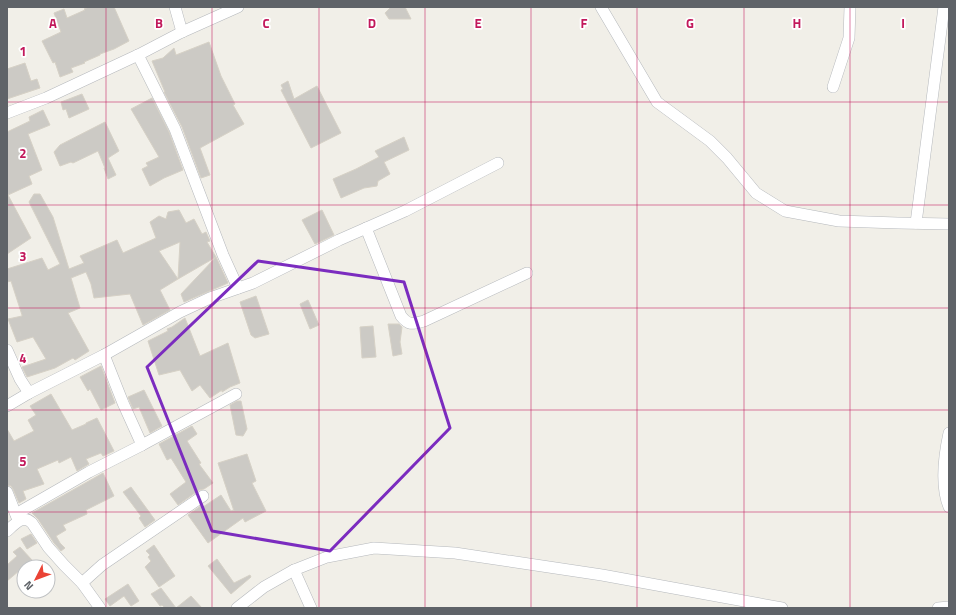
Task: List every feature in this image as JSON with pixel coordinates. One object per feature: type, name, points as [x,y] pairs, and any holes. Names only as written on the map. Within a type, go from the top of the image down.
[{"type":"street","points":[[175,7],[182,32]]},
{"type":"street","points":[[7,113],[46,98],[138,55],[182,32],[238,7]]},
{"type":"street","points":[[601,7],[657,102],[710,141],[727,158],[756,193],[785,211],[839,220],[949,224]]},
{"type":"street","points":[[833,87],[849,38],[850,7]]},
{"type":"street","points":[[916,223],[944,7]]},
{"type":"street","points":[[138,55],[175,129],[223,255],[238,288]]},
{"type":"street","points":[[7,406],[29,393],[104,355],[180,312],[210,298],[253,283],[339,240],[406,211],[498,163]]},
{"type":"street","points":[[366,228],[401,316],[405,321],[413,324],[424,321],[527,273]]},
{"type":"street","points":[[7,350],[20,379],[29,393]]},
{"type":"street","points":[[104,355],[142,445]]},
{"type":"street","points":[[7,530],[17,518],[89,472],[236,394]]},
{"type":"street","points":[[949,433],[943,471],[944,489],[949,507]]},
{"type":"street","points":[[7,492],[17,518]]},
{"type":"street","points":[[82,583],[102,565],[203,496]]},
{"type":"street","points":[[17,518],[32,522],[48,547],[82,583],[100,608]]},
{"type":"street","points":[[237,608],[264,586],[294,570],[327,557],[374,548],[455,553],[602,575],[782,608]]},
{"type":"street","points":[[294,570],[312,608]]},
{"type":"street","points":[[938,608],[949,607]]},
{"type":"highlighted area","points":[[258,261],[404,282],[450,428],[330,551],[212,531],[147,367]]},
{"type":"building","points":[[89,7],[114,7],[129,41],[84,62],[85,63],[71,68],[73,72],[60,77],[55,62],[53,63],[42,41],[61,32],[54,13],[64,9],[67,18]]},
{"type":"building","points":[[391,7],[405,7],[411,19],[389,19],[385,13]]},
{"type":"building","points":[[209,42],[221,76],[235,104],[233,105],[244,124],[200,148],[210,175],[201,178],[182,127],[164,92],[152,61],[163,58],[174,48],[176,55]]},
{"type":"building","points":[[25,63],[31,81],[37,79],[40,88],[7,99],[7,69]]},
{"type":"building","points":[[288,81],[294,99],[317,86],[341,133],[311,148],[281,90],[283,89],[281,85]]},
{"type":"building","points":[[82,94],[89,109],[69,118],[66,109],[63,110],[61,102]]},
{"type":"building","points":[[152,98],[169,132],[183,170],[150,186],[142,169],[148,166],[146,163],[159,157],[131,109]]},
{"type":"building","points":[[43,110],[50,125],[28,134],[42,170],[29,176],[32,184],[8,195],[31,238],[7,254],[7,132],[30,121],[29,117]]},
{"type":"building","points":[[105,122],[119,151],[108,158],[116,175],[108,179],[98,151],[73,163],[71,162],[60,166],[54,152],[60,145]]},
{"type":"building","points":[[404,137],[409,150],[384,162],[390,174],[378,181],[377,186],[364,188],[341,198],[333,179],[379,157],[375,151]]},
{"type":"building","points":[[34,194],[40,194],[53,217],[69,269],[84,263],[80,256],[117,240],[123,253],[156,238],[150,222],[159,216],[166,219],[168,212],[179,210],[186,223],[194,219],[202,234],[206,232],[210,241],[207,242],[216,257],[160,290],[170,310],[143,325],[130,294],[94,298],[91,284],[86,272],[71,278],[80,308],[68,313],[89,351],[75,360],[73,358],[55,368],[27,377],[22,367],[46,359],[33,337],[17,342],[8,319],[22,315],[11,281],[7,282],[7,269],[42,258],[48,270],[60,264],[29,202]],"holes":[[[180,242],[178,279],[159,251]]]},
{"type":"building","points":[[322,210],[334,235],[315,244],[302,220]]},
{"type":"building","points":[[216,257],[228,283],[184,302],[181,294]]},
{"type":"building","points":[[256,296],[269,334],[255,338],[251,335],[240,302]]},
{"type":"building","points":[[308,300],[319,325],[310,329],[300,304]]},
{"type":"building","points":[[185,318],[200,356],[228,343],[240,383],[222,392],[222,390],[210,398],[200,385],[192,391],[180,370],[159,375],[148,341],[168,331],[167,329]]},
{"type":"building","points":[[388,324],[399,324],[402,327],[400,342],[402,354],[393,356]]},
{"type":"building","points":[[373,326],[376,357],[362,358],[360,327]]},
{"type":"building","points":[[101,366],[115,403],[101,410],[90,389],[88,391],[80,377]]},
{"type":"building","points":[[144,390],[162,426],[150,433],[139,407],[133,409],[128,397]]},
{"type":"building","points":[[51,394],[72,430],[97,418],[114,451],[103,456],[101,453],[86,459],[89,464],[77,471],[71,457],[59,463],[58,460],[37,469],[44,484],[23,491],[26,499],[19,503],[11,486],[7,485],[7,429],[14,441],[34,431],[28,420],[36,415],[30,406]]},
{"type":"building","points":[[237,401],[241,401],[247,429],[243,436],[236,435],[230,405]]},
{"type":"building","points":[[192,426],[197,434],[187,441],[201,463],[199,464],[213,483],[204,489],[199,490],[178,505],[170,494],[186,482],[171,458],[167,460],[159,444]]},
{"type":"building","points":[[247,454],[256,481],[252,483],[266,511],[245,522],[243,518],[208,543],[188,515],[202,505],[203,507],[221,495],[231,511],[234,511],[218,463]]},
{"type":"building","points":[[103,473],[114,496],[86,510],[87,514],[63,525],[66,530],[56,536],[65,548],[61,551],[32,513]]},
{"type":"building","points":[[131,487],[155,520],[145,527],[139,518],[141,516],[123,492]]},
{"type":"building","points":[[31,534],[37,543],[27,549],[21,539]]},
{"type":"building","points":[[154,545],[175,576],[159,587],[145,567],[151,561],[148,557],[150,555],[146,551]]},
{"type":"building","points":[[20,547],[31,559],[16,559],[16,573],[7,581],[7,565],[17,556],[13,552]]},
{"type":"building","points":[[217,559],[234,583],[250,575],[251,577],[231,594],[208,566]]},
{"type":"building","points":[[128,584],[139,601],[131,606],[124,596],[110,606],[105,599]]},
{"type":"building","points":[[161,588],[176,608],[165,608],[162,605],[160,606],[151,594]]},
{"type":"building","points":[[191,596],[202,608],[176,608]]}]
